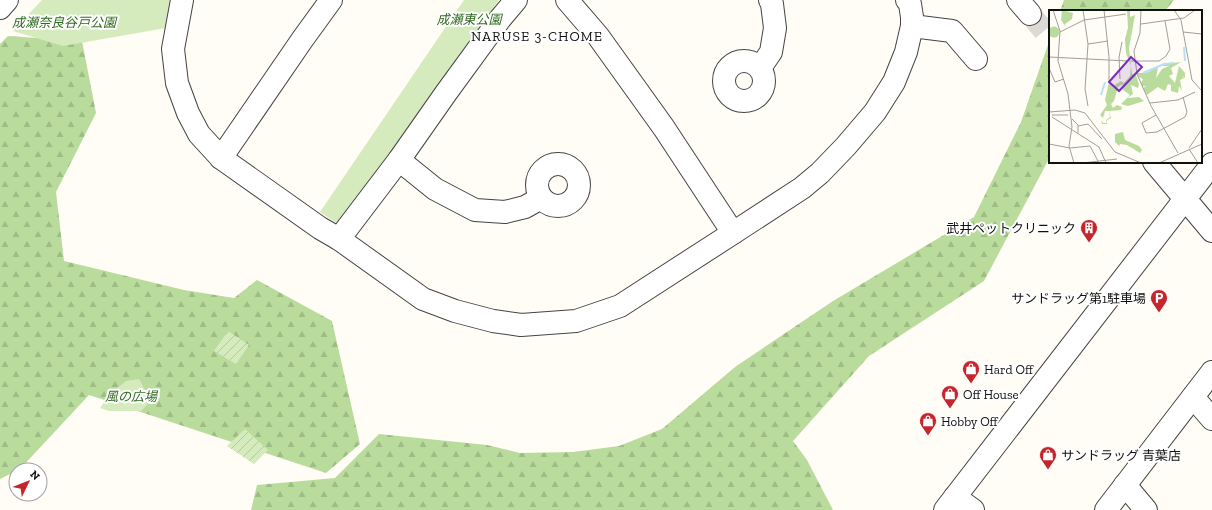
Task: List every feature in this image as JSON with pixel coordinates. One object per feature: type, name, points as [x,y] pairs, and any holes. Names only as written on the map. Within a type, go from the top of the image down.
[{"type":"street","points":[[0,8],[7,0]]},
{"type":"street","points":[[182,0],[173,49],[177,83],[188,113],[199,134],[221,158],[423,299],[455,311],[492,321],[521,325],[576,321],[620,306],[802,188],[820,173],[876,112],[894,82],[906,52],[912,26],[910,4],[907,0]]},
{"type":"street","points":[[221,158],[302,40],[332,0]]},
{"type":"street","points":[[339,239],[399,160],[472,56],[516,0]]},
{"type":"street","points":[[566,0],[598,36],[664,128],[733,233]]},
{"type":"street","points":[[760,68],[771,52],[775,28],[772,4],[770,0]]},
{"type":"street","points":[[912,26],[952,31],[976,58]]},
{"type":"street","points":[[399,160],[435,188],[475,210],[505,212],[525,207],[541,198]]},
{"type":"street","points":[[1155,163],[1212,231]]},
{"type":"street","points":[[973,510],[950,503],[1212,164]]},
{"type":"street","points":[[1106,510],[1212,372]]},
{"type":"street","points":[[1193,397],[1212,419]]},
{"type":"street","points":[[1125,485],[1146,510]]},
{"type":"green space","name":"成瀬奈良谷戸公園","points":[[42,0],[170,0],[166,28],[63,46],[13,31]]},
{"type":"green space","name":"成瀬東公園","points":[[464,0],[499,0],[341,226],[320,212]]},
{"type":"green space","points":[[1064,0],[1174,0],[1166,10],[1060,10]]},
{"type":"green space","points":[[8,36],[82,41],[96,113],[56,192],[64,261],[184,290],[234,298],[257,280],[332,321],[360,444],[326,473],[89,395],[27,462],[8,462],[8,475],[0,479],[0,44]]},
{"type":"green space","points":[[1049,42],[1049,159],[984,281],[869,356],[793,441],[807,460],[833,510],[251,510],[257,485],[335,478],[379,434],[487,445],[520,453],[573,452],[619,446],[662,429],[735,367],[833,301],[974,217],[1021,122]]},
{"type":"green space","points":[[228,331],[249,345],[236,364],[214,351]]},
{"type":"green space","name":"風の広場","points":[[139,379],[146,392],[147,405],[141,411],[109,411],[100,408],[111,393],[126,381]]},
{"type":"green space","points":[[245,429],[268,450],[254,464],[227,446]]},
{"type":"tunnel","points":[[1030,14],[1049,37]]},
{"type":"place","name":"武井ペットクリニック","points":[[1089,243]]},
{"type":"place","name":"サンドラッグ第1駐車場","points":[[1159,313]]},
{"type":"place","name":"Hard Off","points":[[971,384]]},
{"type":"place","name":"Off House","points":[[950,409]]},
{"type":"place","name":"Hobby Off","points":[[928,436]]},
{"type":"place","name":"サンドラッグ 青葉店","points":[[1048,470]]},
{"type":"district","name":"NARUSE 3-CHOME","points":[[537,36]]}]
